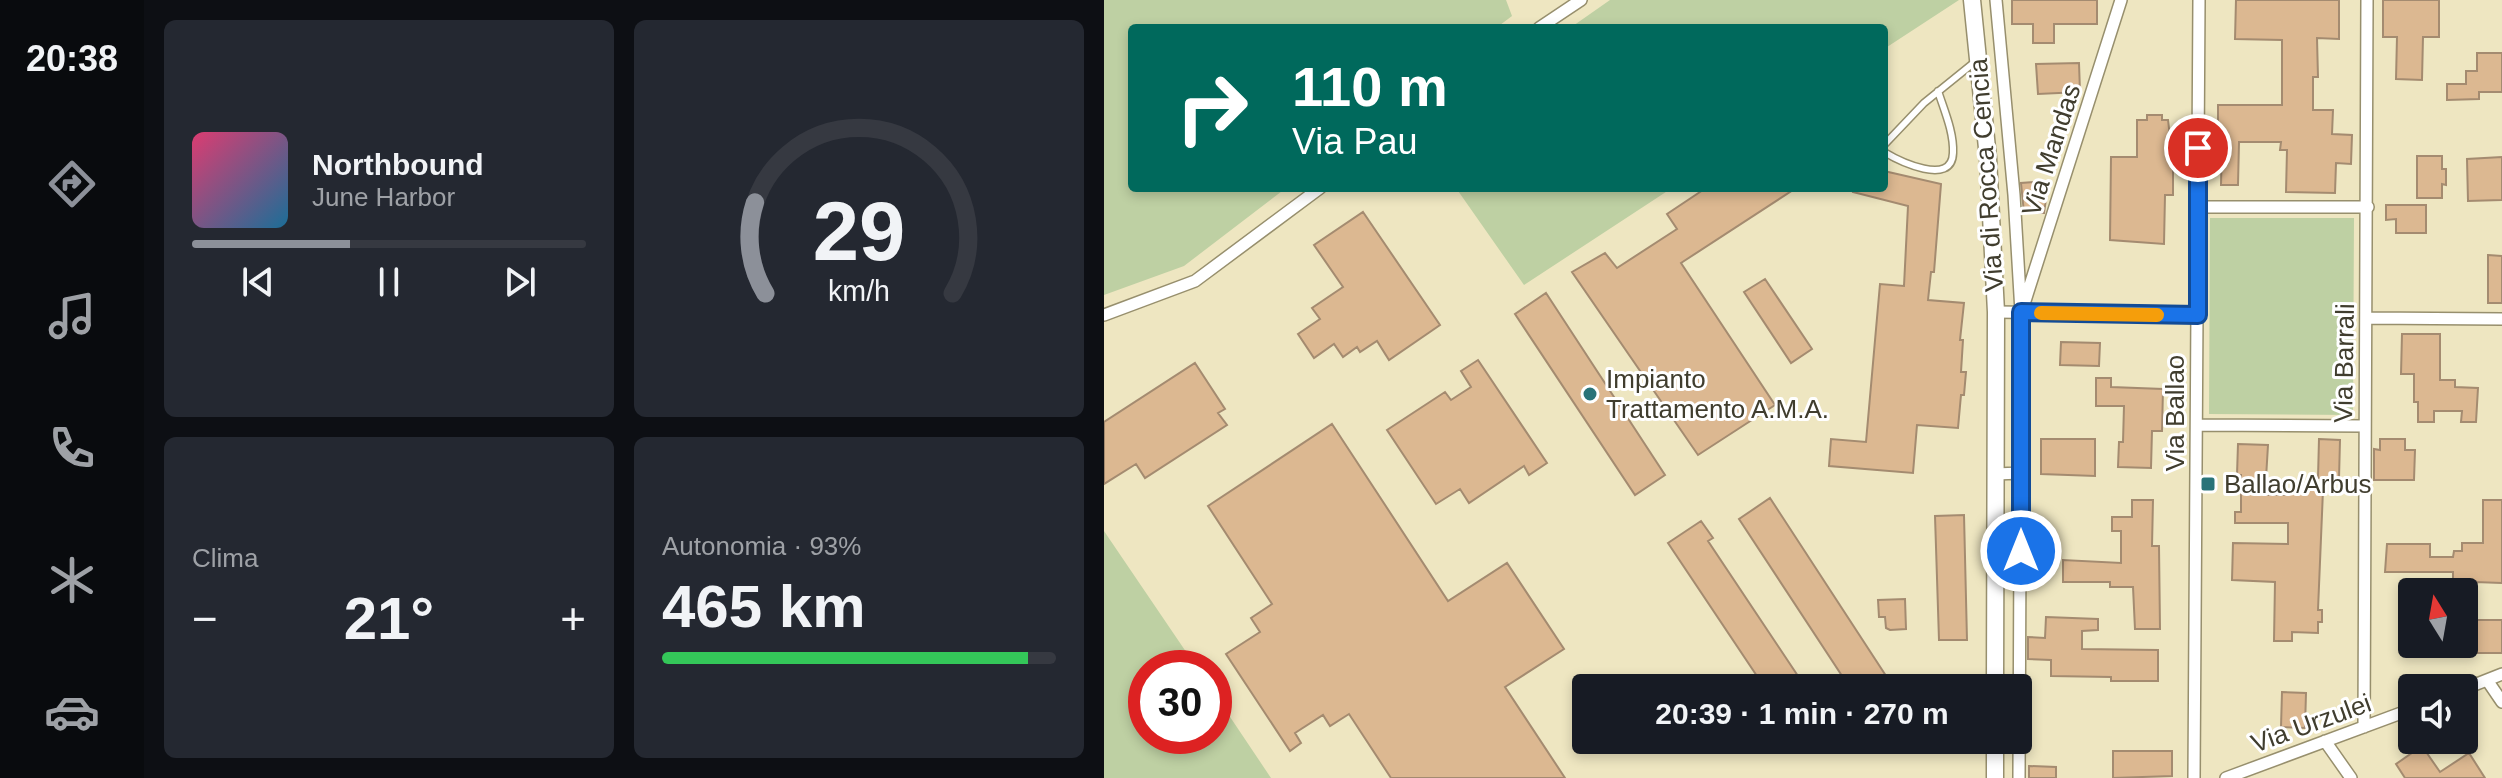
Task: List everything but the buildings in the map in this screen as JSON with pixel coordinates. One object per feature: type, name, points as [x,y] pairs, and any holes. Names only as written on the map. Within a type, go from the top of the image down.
[{"type":"main road","name":"Via di Rocca Cencia","points":[[1972,0],[1988,158],[1996,312],[1995,674]]},
{"type":"main road","points":[[1995,754],[1995,778]]},
{"type":"street","points":[[1545,24],[1581,0]]},
{"type":"street","name":"Via di Rocca Cencia","points":[[1996,0],[2013,180],[2021,312],[2019,778]]},
{"type":"street","name":"Via Mandas","points":[[2021,312],[2121,0]]},
{"type":"street","name":"Via Ballao","points":[[2194,778],[2199,0]]},
{"type":"street","name":"Via Barrali","points":[[2364,727],[2367,0]]},
{"type":"street","points":[[1104,315],[1195,281],[1315,192]]},
{"type":"street","points":[[2197,207],[2368,207]]},
{"type":"street","points":[[1996,312],[2198,315]]},
{"type":"street","points":[[2366,318],[2502,319]]},
{"type":"street","points":[[2197,425],[2365,426]]},
{"type":"street","points":[[1996,474],[2020,473]]},
{"type":"street","points":[[2478,684],[2502,674]]},
{"type":"street","points":[[2487,680],[2502,702]]},
{"type":"street","name":"Via Urzulei","points":[[2226,778],[2398,714]]},
{"type":"street","points":[[2325,741],[2351,778]]},
{"type":"lane","points":[[1888,141],[1938,91],[1979,59]]},
{"type":"lane","points":[[1888,154],[1907,164],[1930,169],[1949,165],[1952,143],[1938,91]]},
{"type":"green space","points":[[1104,0],[1506,0],[1512,16],[1501,24],[1128,24],[1128,192],[1281,192],[1184,266],[1104,295]]},
{"type":"green space","points":[[1610,0],[1959,0],[1888,46],[1888,24],[1576,24]]},
{"type":"green space","points":[[1459,192],[1666,192],[1524,285]]},
{"type":"green space","points":[[2210,218],[2354,218],[2353,415],[2209,414]]},
{"type":"green space","points":[[1104,531],[1185,650],[1128,650],[1128,754],[1232,754],[1232,720],[1271,778],[1104,778]]},
{"type":"slow traffic","points":[[2041,313],[2157,315]]},
{"type":"place","name":"Impianto Trattamento A.M.A.","points":[[1590,394]]},
{"type":"place","name":"Ballao/Arbus","points":[[2208,484]]},
{"type":"route","points":[[2021,551],[2021,312],[2198,315],[2198,148]]}]
